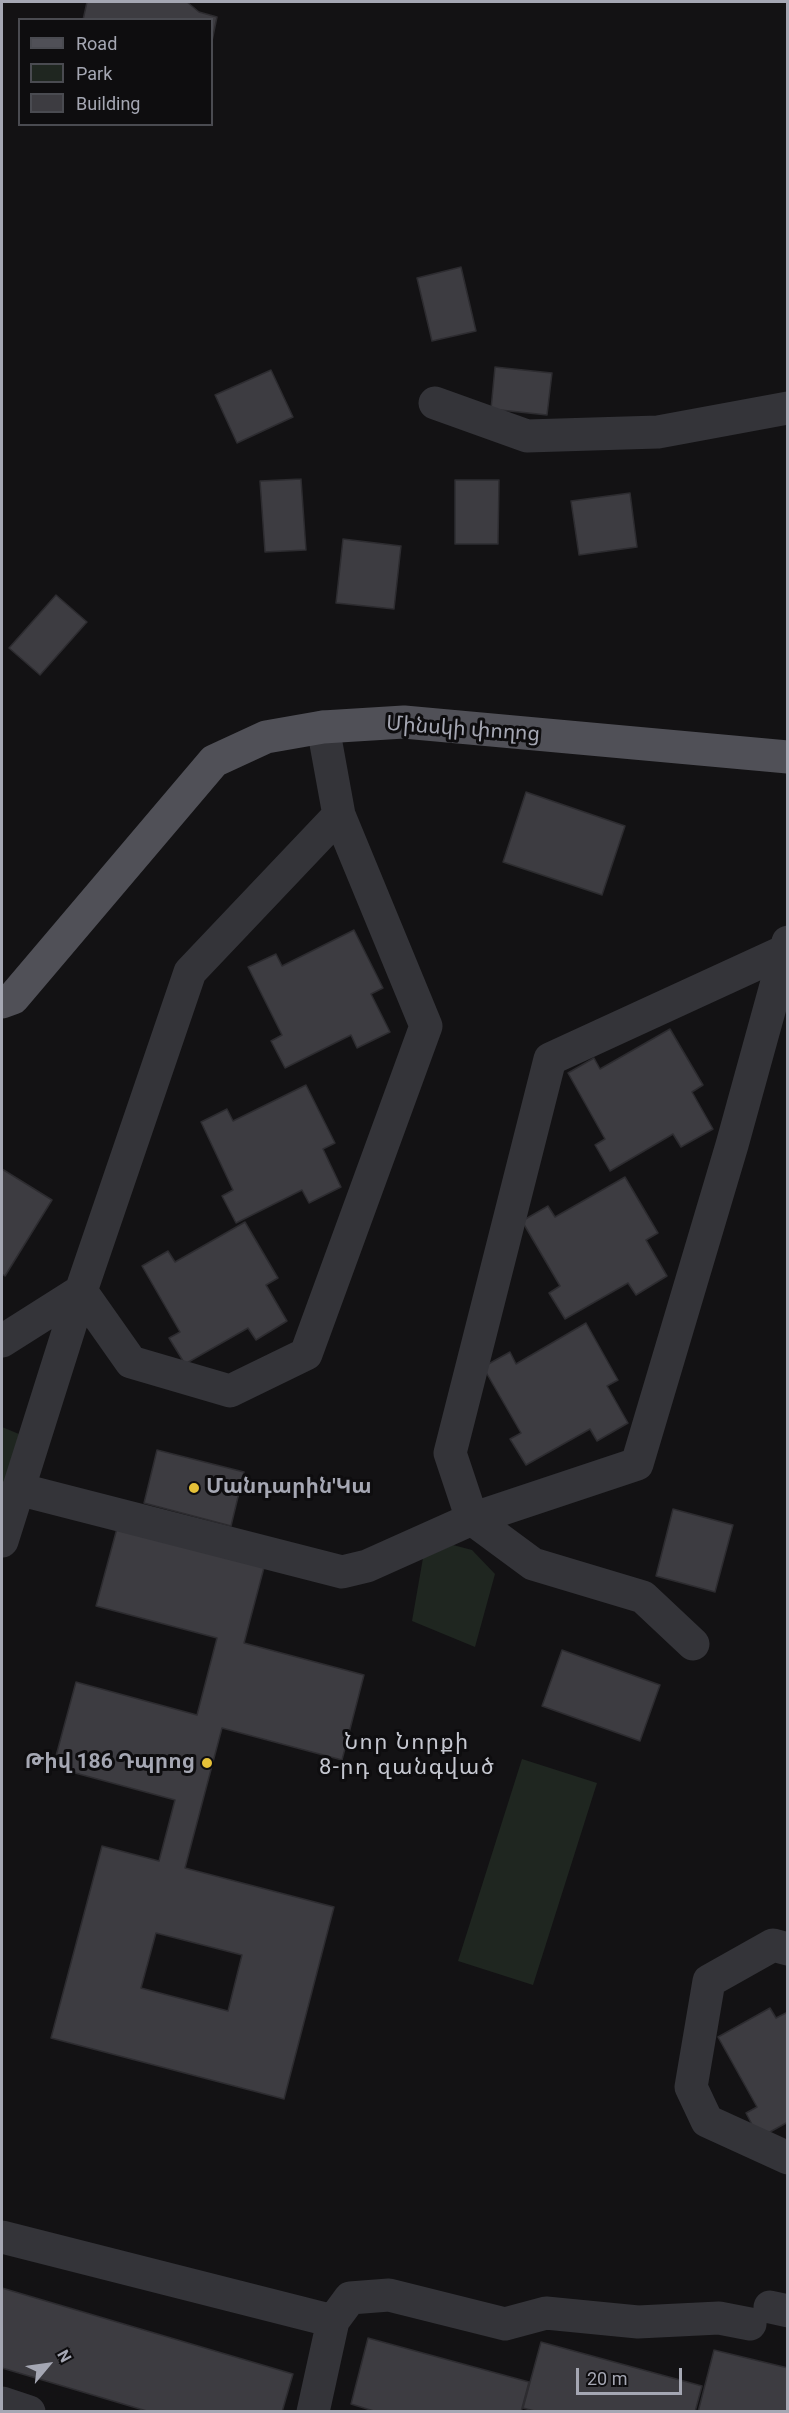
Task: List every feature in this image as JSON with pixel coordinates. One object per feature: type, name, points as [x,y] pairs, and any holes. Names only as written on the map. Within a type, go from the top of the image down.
[{"type":"main road","name":"Մինսկի փողոց","points":[[2,1002],[13,998],[214,762],[266,737],[323,727],[404,722],[788,757]]},
{"type":"lane","points":[[435,403],[527,436],[658,432],[788,408]]},
{"type":"lane","points":[[81,1291],[131,1362],[230,1391],[306,1354],[426,1026],[339,814],[323,727]]},
{"type":"lane","points":[[2,1541],[81,1291],[190,972],[339,814]]},
{"type":"lane","points":[[18,1489],[342,1572],[368,1566],[472,1519],[637,1464],[732,1144],[786,946]]},
{"type":"lane","points":[[693,1644],[644,1597],[533,1564],[472,1519],[450,1453],[550,1059],[786,946]]},
{"type":"lane","points":[[2,1341],[81,1291]]},
{"type":"lane","points":[[788,1949],[773,1945],[709,1981],[692,2087],[706,2121],[788,2158]]},
{"type":"lane","points":[[2,2237],[333,2321]]},
{"type":"lane","points":[[313,2412],[333,2321],[350,2298],[389,2295],[505,2324],[546,2313],[638,2322],[769,2314]]},
{"type":"lane","points":[[2,2403],[29,2412]]},
{"type":"green space","points":[[2,1427],[19,1434],[2,1492]]},
{"type":"green space","points":[[453,1545],[472,1550],[495,1574],[475,1647],[412,1621],[423,1558]]},
{"type":"green space","points":[[522,1759],[597,1783],[533,1985],[458,1961]]},
{"type":"building","points":[[87,2],[187,2],[199,12],[217,17],[213,36],[213,18],[83,18]]},
{"type":"building","points":[[461,267],[476,331],[432,341],[417,278]]},
{"type":"building","points":[[495,367],[552,373],[547,415],[491,409]]},
{"type":"building","points":[[271,370],[293,417],[237,443],[215,395]]},
{"type":"building","points":[[301,479],[306,550],[265,552],[260,481]]},
{"type":"building","points":[[455,480],[499,480],[498,544],[455,544]]},
{"type":"building","points":[[630,493],[637,547],[579,555],[571,501]]},
{"type":"building","points":[[343,539],[401,546],[394,609],[336,603]]},
{"type":"building","points":[[56,595],[87,622],[40,675],[9,648]]},
{"type":"building","points":[[526,792],[625,826],[602,895],[503,862]]},
{"type":"building","points":[[354,930],[383,988],[371,994],[390,1032],[357,1048],[351,1035],[285,1068],[271,1041],[282,1035],[248,967],[276,954],[282,966]]},
{"type":"building","points":[[670,1029],[703,1085],[692,1092],[713,1129],[681,1147],[673,1134],[610,1171],[595,1145],[605,1139],[568,1073],[594,1058],[600,1069]]},
{"type":"building","points":[[306,1085],[335,1143],[323,1149],[341,1187],[309,1203],[302,1190],[236,1223],[222,1196],[233,1190],[201,1122],[227,1109],[233,1121]]},
{"type":"building","points":[[2,1169],[52,1200],[5,1276],[2,1274]]},
{"type":"building","points":[[625,1177],[658,1233],[646,1240],[667,1276],[636,1295],[628,1283],[565,1319],[549,1293],[560,1286],[522,1221],[548,1206],[555,1217]]},
{"type":"building","points":[[245,1222],[278,1278],[266,1285],[287,1321],[256,1340],[248,1328],[185,1364],[169,1338],[180,1332],[142,1266],[168,1251],[175,1262]]},
{"type":"building","points":[[586,1323],[618,1380],[607,1386],[628,1423],[597,1441],[590,1429],[526,1465],[510,1439],[521,1433],[483,1367],[510,1352],[516,1364]]},
{"type":"building","name":"Մանդարին'Կա","points":[[157,1450],[244,1472],[231,1526],[144,1503]]},
{"type":"building","points":[[673,1509],[733,1525],[715,1592],[656,1576]]},
{"type":"building","points":[[119,1521],[266,1560],[244,1643],[364,1675],[342,1760],[222,1728],[185,1868],[334,1907],[284,2099],[51,2038],[102,1846],[159,1861],[175,1800],[53,1767],[76,1682],[197,1715],[217,1638],[96,1606]],"holes":[[[156,1933],[242,1955],[228,2011],[141,1988]]]},
{"type":"building","points":[[562,1650],[660,1685],[640,1741],[542,1706]]},
{"type":"building","points":[[770,2008],[776,2018],[788,2012],[788,2122],[759,2138],[746,2113],[757,2107],[718,2037]]},
{"type":"building","points":[[2,2288],[293,2374],[282,2412],[150,2412],[2,2368]]},
{"type":"building","points":[[368,2338],[529,2382],[521,2412],[377,2412],[351,2404]]},
{"type":"building","points":[[541,2342],[702,2386],[695,2412],[538,2412],[523,2408]]},
{"type":"building","points":[[714,2350],[788,2368],[788,2412],[698,2412]]},
{"type":"place","name":"Մանդարին'Կա","points":[[194,1488]]},
{"type":"place","name":"Թիվ 186 Դպրոց","points":[[207,1763]]},
{"type":"district","name":"Նոր Նորքի 8-րդ զանգված","points":[[407,1756]]}]
